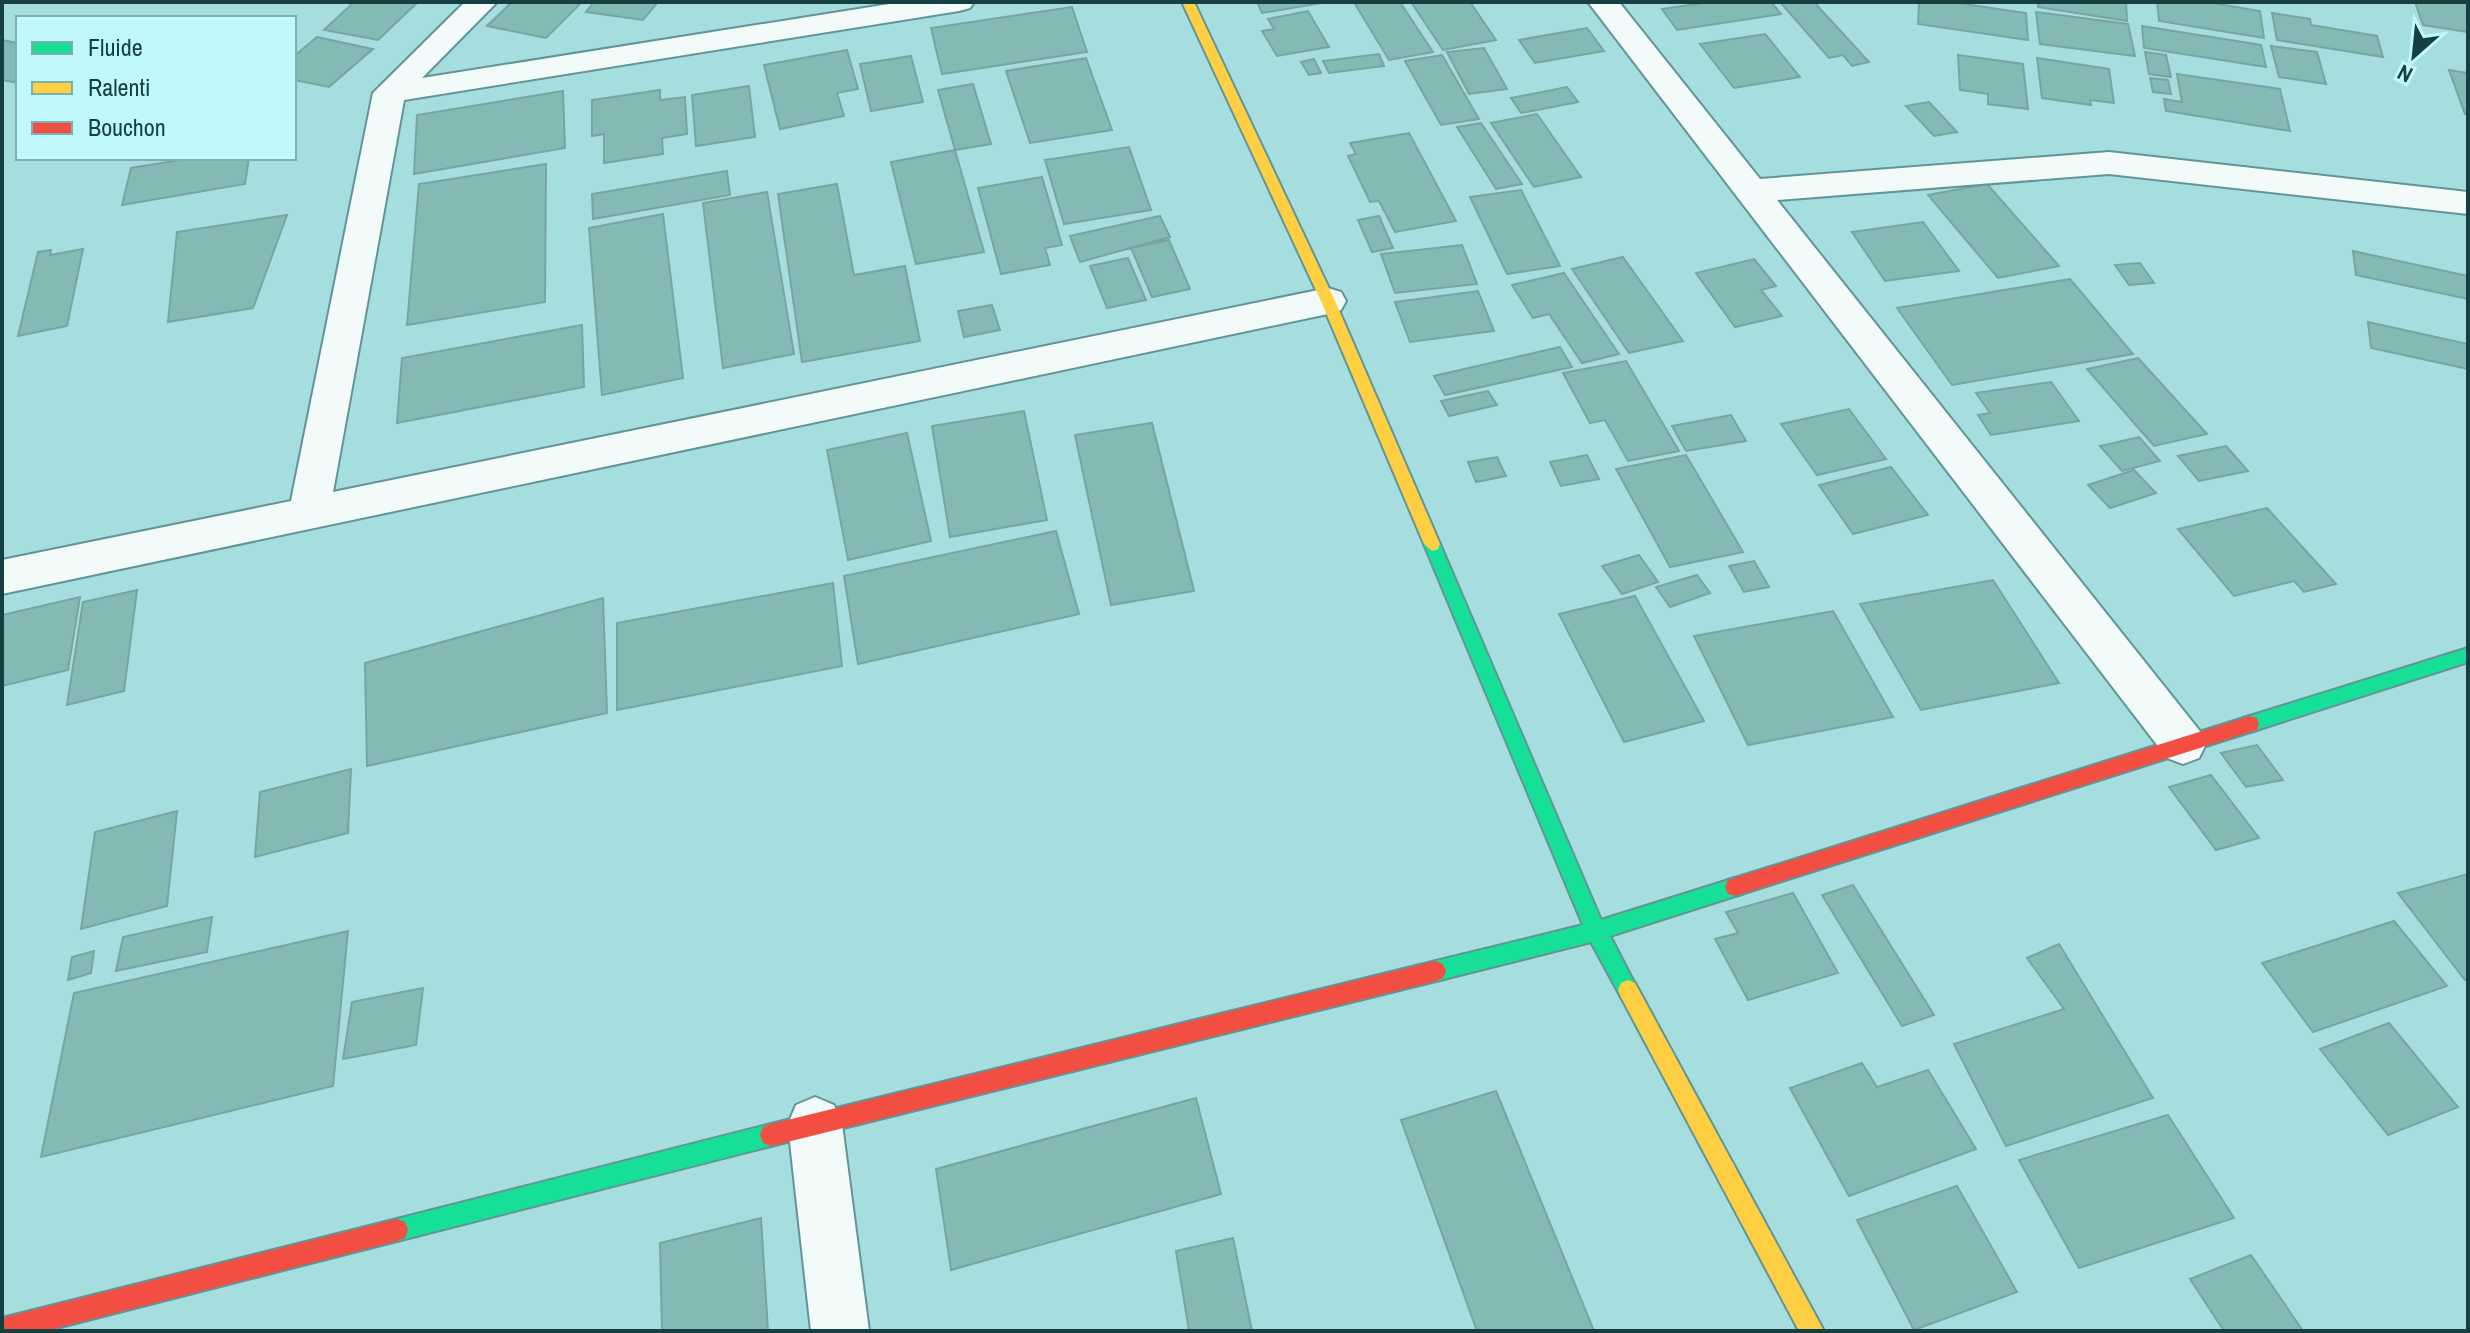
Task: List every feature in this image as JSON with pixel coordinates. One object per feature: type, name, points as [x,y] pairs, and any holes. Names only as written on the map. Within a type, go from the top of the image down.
[{"type":"street","points":[[309,515],[389,93],[482,2]]},
{"type":"street","points":[[389,93],[959,2]]},
{"type":"street","points":[[1188,2],[1328,301],[1596,931],[1812,1331]]},
{"type":"street","points":[[1603,2],[2183,744]]},
{"type":"street","points":[[1751,191],[2109,163],[2468,203]]},
{"type":"street","points":[[2,577],[1328,301]]},
{"type":"street","points":[[14,1329],[815,1124],[1596,931],[2468,655]]},
{"type":"street","points":[[815,1124],[840,1331]]},
{"type":"building","points":[[354,2],[418,2],[378,40],[324,30]]},
{"type":"building","points":[[512,2],[582,2],[546,38],[487,26]]},
{"type":"building","points":[[594,2],[658,2],[643,20],[586,12]]},
{"type":"building","points":[[1257,2],[1322,2],[1322,3],[1262,13]]},
{"type":"building","points":[[1400,2],[1433,52],[1389,60],[1355,4]]},
{"type":"building","points":[[1411,2],[1470,2],[1496,40],[1443,50]]},
{"type":"building","points":[[1710,2],[1771,2],[1781,14],[1677,30],[1662,9]]},
{"type":"building","points":[[1780,2],[1814,2],[1869,62],[1852,66],[1843,55],[1829,58]]},
{"type":"building","points":[[1919,2],[1951,2],[2026,13],[2028,40],[1918,24]]},
{"type":"building","points":[[2038,2],[2126,2],[2127,21],[2038,7]]},
{"type":"building","points":[[2157,2],[2207,2],[2260,11],[2264,38],[2159,21]]},
{"type":"building","points":[[2415,2],[2468,2],[2468,32],[2423,25]]},
{"type":"building","points":[[1072,7],[1087,52],[942,74],[931,28]]},
{"type":"building","points":[[1308,11],[1329,47],[1277,56],[1262,31],[1274,29],[1268,19]]},
{"type":"building","points":[[2036,12],[2128,24],[2135,56],[2040,44]]},
{"type":"building","points":[[2272,13],[2310,19],[2311,25],[2377,36],[2383,57],[2277,40]]},
{"type":"building","points":[[2142,26],[2261,45],[2266,67],[2144,48]]},
{"type":"building","points":[[1587,28],[1604,51],[1535,63],[1519,40]]},
{"type":"building","points":[[1765,34],[1800,77],[1734,88],[1700,44]]},
{"type":"building","points":[[317,37],[373,49],[329,87],[296,80],[296,54]]},
{"type":"building","points":[[2,40],[16,43],[16,83],[2,80]]},
{"type":"building","points":[[2271,46],[2317,52],[2326,84],[2279,77]]},
{"type":"building","points":[[1484,48],[1507,89],[1469,94],[1447,52]]},
{"type":"building","points":[[847,50],[858,89],[837,93],[844,116],[780,129],[764,65]]},
{"type":"building","points":[[2145,52],[2166,55],[2171,77],[2149,74]]},
{"type":"building","points":[[1379,54],[1384,66],[1329,73],[1323,61]]},
{"type":"building","points":[[1442,55],[1479,119],[1441,125],[1405,61]]},
{"type":"building","points":[[1958,55],[2023,64],[2028,109],[1988,104],[1988,94],[1960,90]]},
{"type":"building","points":[[911,56],[923,102],[871,111],[860,64]]},
{"type":"building","points":[[1086,58],[1112,130],[1030,143],[1006,71]]},
{"type":"building","points":[[2037,58],[2109,69],[2114,103],[2090,100],[2091,105],[2042,98]]},
{"type":"building","points":[[1314,59],[1321,73],[1309,75],[1301,62]]},
{"type":"building","points":[[2449,70],[2468,73],[2468,114],[2465,114]]},
{"type":"building","points":[[2177,74],[2280,89],[2290,131],[2166,111],[2164,99],[2182,102]]},
{"type":"building","points":[[2150,78],[2168,80],[2171,94],[2153,92]]},
{"type":"building","points":[[973,84],[991,144],[955,150],[938,90]]},
{"type":"building","points":[[749,86],[755,137],[696,146],[692,95]]},
{"type":"building","points":[[1567,87],[1578,102],[1521,113],[1511,98]]},
{"type":"building","points":[[660,90],[660,100],[685,97],[687,134],[662,138],[663,154],[604,163],[604,134],[592,136],[592,100]]},
{"type":"building","points":[[563,91],[565,148],[414,174],[417,115]]},
{"type":"building","points":[[1929,102],[1957,132],[1934,136],[1906,106]]},
{"type":"building","points":[[1537,114],[1581,177],[1534,187],[1491,123]]},
{"type":"building","points":[[1481,123],[1522,184],[1496,189],[1457,127]]},
{"type":"building","points":[[1409,133],[1456,221],[1395,232],[1379,201],[1370,202],[1348,156],[1356,154],[1350,143]]},
{"type":"building","points":[[1129,147],[1151,210],[1064,224],[1045,160]]},
{"type":"building","points":[[955,150],[984,252],[916,264],[891,162]]},
{"type":"building","points":[[180,160],[249,160],[245,184],[122,205],[131,168]]},
{"type":"building","points":[[546,164],[545,302],[407,325],[419,184]]},
{"type":"building","points":[[727,171],[730,195],[593,219],[592,194]]},
{"type":"building","points":[[1042,177],[1062,245],[1045,248],[1050,265],[1001,274],[978,188]]},
{"type":"building","points":[[837,184],[854,275],[905,266],[920,341],[802,362],[778,194]]},
{"type":"building","points":[[1987,184],[2059,266],[1998,278],[1928,195]]},
{"type":"building","points":[[1521,190],[1560,266],[1507,274],[1470,197]]},
{"type":"building","points":[[767,192],[794,354],[723,368],[703,203]]},
{"type":"building","points":[[663,214],[683,378],[602,395],[589,228]]},
{"type":"building","points":[[287,215],[253,308],[168,322],[177,232]]},
{"type":"building","points":[[1160,216],[1170,237],[1080,262],[1070,236]]},
{"type":"building","points":[[1379,216],[1393,248],[1372,252],[1358,220]]},
{"type":"building","points":[[1923,222],[1959,271],[1885,281],[1852,232]]},
{"type":"building","points":[[1169,240],[1190,289],[1152,297],[1131,248]]},
{"type":"building","points":[[1462,245],[1477,284],[1395,293],[1381,254]]},
{"type":"building","points":[[83,249],[67,326],[18,336],[38,252],[51,250],[50,255]]},
{"type":"building","points":[[2353,251],[2468,276],[2468,299],[2356,275]]},
{"type":"building","points":[[1623,257],[1683,341],[1629,353],[1572,269]]},
{"type":"building","points":[[1128,258],[1146,300],[1107,308],[1090,266]]},
{"type":"building","points":[[1754,259],[1776,286],[1761,290],[1782,316],[1735,327],[1696,273]]},
{"type":"building","points":[[2140,263],[2154,283],[2129,285],[2115,265]]},
{"type":"building","points":[[1564,273],[1619,354],[1582,363],[1549,314],[1533,318],[1512,285]]},
{"type":"building","points":[[2070,279],[2133,354],[1952,385],[1897,308]]},
{"type":"building","points":[[1478,291],[1494,331],[1410,342],[1395,302]]},
{"type":"building","points":[[992,305],[1000,330],[964,337],[958,311]]},
{"type":"building","points":[[2368,322],[2468,344],[2468,369],[2371,348]]},
{"type":"building","points":[[582,325],[584,387],[397,423],[402,358]]},
{"type":"building","points":[[1560,347],[1572,367],[1445,395],[1434,376]]},
{"type":"building","points":[[2138,358],[2207,434],[2154,446],[2087,369]]},
{"type":"building","points":[[1626,361],[1679,451],[1628,461],[1605,420],[1590,423],[1563,373]]},
{"type":"building","points":[[2051,382],[2079,421],[1991,435],[1978,415],[1990,413],[1976,393]]},
{"type":"building","points":[[1488,391],[1497,405],[1449,416],[1441,401]]},
{"type":"building","points":[[1849,409],[1886,459],[1817,475],[1781,424]]},
{"type":"building","points":[[1024,411],[1047,520],[950,537],[932,426]]},
{"type":"building","points":[[1731,415],[1746,441],[1686,451],[1672,426]]},
{"type":"building","points":[[1152,423],[1194,591],[1111,605],[1075,435]]},
{"type":"building","points":[[907,433],[931,541],[848,560],[827,450]]},
{"type":"building","points":[[2139,437],[2160,461],[2122,471],[2100,446]]},
{"type":"building","points":[[2226,446],[2248,471],[2199,481],[2178,456]]},
{"type":"building","points":[[1587,455],[1599,479],[1561,486],[1550,462]]},
{"type":"building","points":[[1686,455],[1743,552],[1670,567],[1616,469]]},
{"type":"building","points":[[1497,457],[1506,476],[1476,482],[1468,462]]},
{"type":"building","points":[[1891,467],[1928,515],[1853,534],[1819,485]]},
{"type":"building","points":[[2134,470],[2156,493],[2110,508],[2088,485]]},
{"type":"building","points":[[2267,508],[2336,584],[2304,592],[2294,581],[2234,596],[2178,529]]},
{"type":"building","points":[[1056,531],[1079,614],[858,664],[844,576]]},
{"type":"building","points":[[1639,555],[1658,582],[1622,594],[1602,566]]},
{"type":"building","points":[[1754,561],[1769,587],[1744,592],[1729,566]]},
{"type":"building","points":[[1697,575],[1710,593],[1670,607],[1656,587]]},
{"type":"building","points":[[1993,580],[2059,683],[1921,710],[1860,604]]},
{"type":"building","points":[[833,583],[842,666],[617,710],[617,623]]},
{"type":"building","points":[[137,590],[124,691],[67,705],[83,602]]},
{"type":"building","points":[[1635,596],[1704,721],[1624,742],[1559,614]]},
{"type":"building","points":[[80,597],[68,670],[2,686],[2,615]]},
{"type":"building","points":[[603,598],[607,713],[367,766],[365,663]]},
{"type":"building","points":[[1833,611],[1893,717],[1748,745],[1694,636]]},
{"type":"building","points":[[2257,745],[2283,780],[2246,787],[2221,753]]},
{"type":"building","points":[[351,769],[348,833],[255,857],[260,792]]},
{"type":"building","points":[[2211,775],[2259,838],[2216,850],[2169,787]]},
{"type":"building","points":[[177,811],[167,906],[81,929],[95,832]]},
{"type":"building","points":[[2468,874],[2468,979],[2465,980],[2398,893]]},
{"type":"building","points":[[1853,885],[1934,1015],[1902,1026],[1822,895]]},
{"type":"building","points":[[1793,893],[1838,973],[1748,1000],[1715,939],[1738,933],[1726,912]]},
{"type":"building","points":[[212,917],[207,952],[116,971],[123,937]]},
{"type":"building","points":[[2394,921],[2447,986],[2313,1032],[2262,963]]},
{"type":"building","points":[[348,931],[333,1086],[41,1157],[74,993]]},
{"type":"building","points":[[2059,944],[2153,1098],[2006,1146],[1954,1044],[2064,1009],[2027,958]]},
{"type":"building","points":[[94,951],[91,973],[68,980],[72,957]]},
{"type":"building","points":[[423,988],[416,1045],[343,1059],[352,1002]]},
{"type":"building","points":[[2389,1023],[2458,1107],[2388,1135],[2320,1049]]},
{"type":"building","points":[[1862,1063],[1877,1087],[1928,1070],[1976,1149],[1849,1196],[1790,1088]]},
{"type":"building","points":[[1496,1091],[1594,1331],[1477,1331],[1401,1120]]},
{"type":"building","points":[[1196,1098],[1221,1194],[951,1270],[936,1169]]},
{"type":"building","points":[[2168,1115],[2234,1218],[2079,1268],[2019,1160]]},
{"type":"building","points":[[1957,1186],[2017,1292],[1914,1330],[1857,1220]]},
{"type":"building","points":[[761,1218],[768,1331],[662,1331],[660,1243]]},
{"type":"building","points":[[1233,1238],[1252,1331],[1189,1331],[1176,1251]]},
{"type":"building","points":[[2251,1255],[2303,1331],[2224,1331],[2190,1279]]},
{"type":"traffic: fast","points":[[1432,544],[1596,931],[1628,990]]},
{"type":"traffic: fast","points":[[2250,724],[2468,655]]},
{"type":"traffic: fast","points":[[1436,971],[1596,931],[1735,887]]},
{"type":"traffic: fast","points":[[397,1230],[771,1135]]},
{"type":"traffic: slow","points":[[1188,2],[1328,301],[1432,544]]},
{"type":"traffic: slow","points":[[1628,990],[1812,1331]]},
{"type":"traffic: jam","points":[[1735,887],[2250,724]]},
{"type":"traffic: jam","points":[[771,1135],[1436,971]]},
{"type":"traffic: jam","points":[[2,1330],[397,1230]]}]
